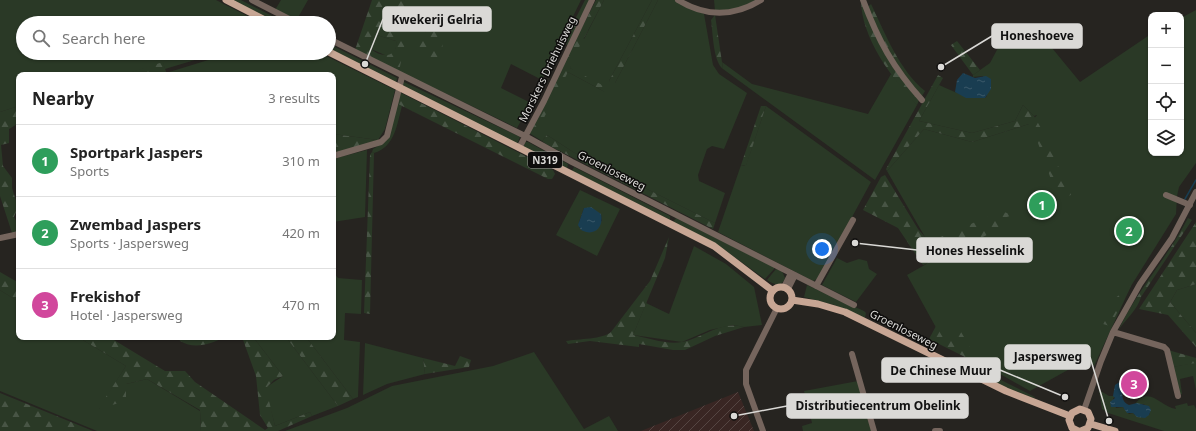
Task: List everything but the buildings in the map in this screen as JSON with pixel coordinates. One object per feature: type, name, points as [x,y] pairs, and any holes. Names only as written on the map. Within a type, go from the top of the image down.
[{"type":"main road","points":[[226,0],[257,16]]},
{"type":"main road","name":"Groenloseweg","points":[[336,56],[714,246],[773,291]]},
{"type":"main road","points":[[778,287],[786,288],[791,293],[792,300],[790,305],[785,308],[776,308],[770,299],[773,291],[778,287]]},
{"type":"main road","name":"Groenloseweg","points":[[792,300],[818,304],[845,312],[1006,391],[1070,416]]},
{"type":"main road","points":[[1076,410],[1084,410],[1090,415],[1091,424],[1088,428],[1078,431],[1070,424],[1070,416],[1076,410]]},
{"type":"main road","points":[[1091,424],[1115,431]]},
{"type":"street","points":[[252,0],[283,16]]},
{"type":"street","name":"Morskers Driehuisweg","points":[[519,148],[544,101],[592,0]]},
{"type":"street","points":[[678,0],[695,9],[724,14],[742,10],[761,0]]},
{"type":"street","points":[[863,0],[870,19],[896,70],[922,100]]},
{"type":"street","name":"Groenloseweg","points":[[336,43],[402,77],[525,136],[572,162],[854,305]]},
{"type":"street","points":[[336,155],[381,142],[387,136],[402,77]]},
{"type":"street","points":[[1084,410],[1113,332],[1132,297],[1172,238],[1196,192]]},
{"type":"street","points":[[1166,195],[1190,205]]},
{"type":"street","points":[[816,286],[854,220]]},
{"type":"street","points":[[0,238],[16,235]]},
{"type":"street","points":[[786,288],[793,274]]},
{"type":"street","points":[[763,431],[746,384],[746,370],[776,308]]},
{"type":"street","points":[[1113,332],[1164,347],[1167,350],[1178,396]]},
{"type":"street","points":[[852,354],[874,431]]},
{"type":"street","points":[[935,431],[940,431]]},
{"type":"shaded area","points":[[738,392],[754,431],[641,431]]},
{"type":"green space","points":[[0,0],[216,0],[247,16],[16,16],[16,60],[195,60],[165,69],[163,63],[132,72],[16,72],[16,107],[0,112]]},
{"type":"green space","points":[[229,0],[241,0],[272,16],[261,16]]},
{"type":"green space","points":[[281,0],[308,0],[299,16],[286,16],[275,10]]},
{"type":"green space","points":[[372,0],[404,0],[407,7],[408,25],[399,72],[355,50]],"holes":[[[377,35],[396,41],[394,51],[388,55],[379,54],[371,49]]]},
{"type":"green space","points":[[404,0],[581,0],[542,80],[511,64],[501,88],[531,103],[517,128],[399,71],[408,12]],"holes":[[[425,8],[434,9],[446,14],[425,33],[425,27],[416,21]]]},
{"type":"green space","points":[[585,0],[590,0],[567,46],[565,39]]},
{"type":"green space","points":[[596,0],[604,0],[583,40],[577,37]]},
{"type":"green space","points":[[604,0],[652,0],[609,81],[615,83],[658,0],[675,0],[704,14],[713,65],[719,74],[747,93],[724,149],[712,146],[707,149],[698,175],[699,181],[725,193],[715,223],[573,152],[547,135],[542,141],[529,133],[568,72],[605,92],[570,68],[577,37],[584,39]]},
{"type":"green space","points":[[652,0],[658,0],[615,83],[611,83],[609,81]]},
{"type":"green space","points":[[714,0],[757,0],[734,10],[715,11]]},
{"type":"green space","points":[[861,0],[892,66],[919,100],[917,105],[907,95],[888,70],[872,43],[862,14]]},
{"type":"green space","points":[[871,4],[887,39],[900,62],[925,91],[922,96],[905,76],[891,54],[868,7]]},
{"type":"green space","points":[[425,8],[434,9],[447,15],[441,56],[435,60],[424,57],[419,50],[426,30],[423,25],[415,23]]},
{"type":"green space","points":[[1196,10],[1196,163],[1179,187],[1176,214],[1131,286],[1094,366],[1084,361],[1030,391],[944,342],[907,275],[937,258],[887,171],[924,129],[972,142],[1029,124],[1037,115],[1034,116],[1023,105],[1015,121],[972,133],[919,121],[939,85],[967,96],[985,98],[987,96],[983,76],[973,77],[973,75],[990,63],[1007,31],[1018,39],[1052,48],[1080,82],[1148,36],[1148,156],[1184,156],[1184,16]]},
{"type":"green space","points":[[715,15],[723,69],[717,60],[715,53],[711,20]]},
{"type":"green space","points":[[377,35],[396,41],[396,49],[394,53],[387,56],[371,49]]},
{"type":"green space","points":[[576,39],[581,43],[570,68],[606,87],[605,92],[568,72],[538,129],[533,126]]},
{"type":"green space","points":[[957,41],[980,70],[973,75],[951,45]]},
{"type":"green space","points":[[336,48],[397,78],[396,84],[336,54]]},
{"type":"green space","points":[[208,60],[334,60],[395,90],[385,129],[378,140],[336,134],[336,72],[169,72]]},
{"type":"green space","points":[[163,62],[166,72],[131,72]]},
{"type":"green space","points":[[722,62],[752,84],[868,114],[891,74],[917,105],[875,180],[723,69]]},
{"type":"green space","points":[[938,75],[943,78],[919,121],[972,133],[1015,121],[1023,105],[1034,116],[1057,156],[1054,157],[1065,181],[1067,192],[1070,192],[1071,195],[1001,219],[1003,227],[923,265],[898,228],[863,210],[881,177],[885,175],[918,229],[931,241],[1001,211],[1007,213],[1057,196],[1038,143],[1029,124],[972,142],[924,129],[887,171],[886,169]]},
{"type":"green space","points":[[402,81],[520,137],[517,144],[400,86]]},
{"type":"green space","points":[[399,92],[553,170],[555,174],[552,179],[548,179],[396,103]]},
{"type":"green space","points":[[396,103],[402,106],[394,134],[387,146],[374,153],[372,152],[373,149],[383,143]]},
{"type":"green space","points":[[761,106],[766,106],[746,166],[741,165]]},
{"type":"green space","points":[[766,106],[871,182],[819,278],[813,281],[718,232],[741,165],[746,165]]},
{"type":"green space","points":[[16,107],[16,125],[9,129],[9,143],[1,145],[3,166],[12,178],[12,188],[16,201],[16,212],[14,217],[16,221],[16,232],[12,233],[0,196],[0,112]]},
{"type":"green space","points":[[336,134],[378,140],[336,153]]},
{"type":"green space","points":[[547,135],[573,152],[715,223],[713,229],[546,144],[542,141]]},
{"type":"green space","points":[[525,142],[528,142],[568,164],[567,169],[523,147]]},
{"type":"green space","points":[[367,150],[365,217],[336,222],[336,158]]},
{"type":"green space","points":[[372,152],[374,153],[370,314],[364,313],[370,155]]},
{"type":"green space","points":[[574,167],[670,216],[670,220],[572,171]]},
{"type":"green space","points":[[580,190],[620,209],[597,256],[556,235]],"holes":[[[584,208],[601,214],[602,221],[579,228],[579,222]]]},
{"type":"green space","points":[[676,218],[774,267],[774,269],[765,279],[726,251],[673,222]]},
{"type":"green space","points":[[1188,218],[1192,220],[1134,310],[1119,329],[1135,300]]},
{"type":"green space","points":[[1196,222],[1196,284],[1177,290],[1170,302],[1196,333],[1196,347],[1168,315],[1139,309]]},
{"type":"green space","points":[[669,237],[665,258],[633,335],[664,342],[676,343],[690,340],[712,330],[728,326],[736,325],[744,327],[715,336],[685,350],[673,350],[639,344],[639,347],[590,341],[568,344],[566,341],[603,336],[611,332],[650,281]]},
{"type":"green space","points":[[694,246],[726,264],[754,287],[762,325],[744,327],[733,325],[710,330],[682,342],[633,335],[646,303],[669,314]]},
{"type":"green space","points":[[837,258],[847,263],[859,259],[867,261],[869,269],[877,274],[856,302],[822,285]]},
{"type":"green space","points":[[776,269],[782,271],[785,278],[780,284],[775,284],[767,280]]},
{"type":"green space","points":[[0,272],[16,281],[16,300],[0,290]]},
{"type":"green space","points":[[336,276],[338,278],[362,280],[361,314],[345,313],[344,340],[360,342],[358,397],[353,399],[308,340],[336,340]]},
{"type":"green space","points":[[1196,284],[1196,333],[1170,302],[1177,290]]},
{"type":"green space","points":[[807,285],[864,311],[866,313],[865,318],[834,305],[804,297]]},
{"type":"green space","points":[[1131,286],[1110,326],[1103,324],[1114,299]]},
{"type":"green space","points":[[0,290],[16,300],[16,340],[83,340],[126,366],[99,409],[126,384],[147,379],[200,411],[201,431],[97,431],[0,391]]},
{"type":"green space","points":[[936,326],[945,341],[961,332],[976,357],[975,362],[929,339]]},
{"type":"green space","points":[[83,340],[114,340],[165,371],[185,371],[195,382],[265,430],[268,428],[260,415],[256,376],[243,340],[255,340],[283,376],[274,380],[266,388],[275,426],[310,412],[312,416],[278,431],[201,431],[200,410],[147,379],[126,384],[126,401],[98,409],[126,366]]},
{"type":"green space","points":[[180,340],[218,340],[197,346]]},
{"type":"green space","points":[[255,340],[288,340],[338,406],[312,416],[310,412],[275,426],[265,388],[283,376]]},
{"type":"green space","points":[[288,340],[308,340],[353,399],[338,406]]},
{"type":"green space","points":[[365,343],[423,358],[425,374],[387,384],[363,395]]},
{"type":"green space","points":[[1168,350],[1196,358],[1196,363],[1172,367]]},
{"type":"green space","points":[[534,352],[584,429],[609,416],[618,431],[285,431],[347,408],[392,386],[493,366]]},
{"type":"green space","points":[[460,356],[471,360],[469,367],[425,374],[423,358],[455,366]]},
{"type":"green space","points":[[1196,363],[1196,390],[1193,376],[1180,379],[1182,394],[1179,395],[1172,367]]},
{"type":"green space","points":[[969,364],[1035,397],[1034,398],[998,385],[965,368]]},
{"type":"green space","points":[[858,381],[872,431],[803,431],[802,426],[812,423],[804,391]]},
{"type":"green space","points":[[1099,390],[1109,396],[1115,396],[1113,399],[1116,408],[1123,407],[1129,414],[1133,413],[1135,415],[1149,415],[1150,413],[1144,404],[1135,404],[1145,396],[1176,409],[1175,406],[1187,403],[1188,406],[1194,405],[1196,409],[1196,431],[1164,431],[1108,413],[1102,409]]},
{"type":"green space","points":[[0,393],[93,431],[0,431]]},
{"type":"water","points":[[963,73],[975,78],[986,76],[991,79],[991,89],[985,98],[966,98],[955,92],[957,80]]},
{"type":"water","points":[[591,207],[601,214],[602,219],[597,230],[594,232],[586,232],[581,230],[578,225],[584,208]]},
{"type":"water","points":[[1121,381],[1123,398],[1126,403],[1129,405],[1137,403],[1149,406],[1151,410],[1149,415],[1145,418],[1137,417],[1133,413],[1127,413],[1123,407],[1111,407],[1110,402],[1115,398],[1113,396],[1115,385]]},
{"type":"waterway","points":[[1185,199],[1196,180]]},
{"type":"place","name":"Kwekerij Gelria","points":[[365,64]]},
{"type":"place","name":"Honeshoeve","points":[[941,67]]},
{"type":"place","name":"Sportpark Jaspers","points":[[1042,205]]},
{"type":"place","name":"Zwembad Jaspers","points":[[1129,231]]},
{"type":"place","name":"Hones Hesselink","points":[[855,243]]},
{"type":"place","name":"Frekishof","points":[[1134,384]]},
{"type":"place","name":"De Chinese Muur","points":[[1065,397]]},
{"type":"place","name":"Distributiecentrum Obelink","points":[[734,416]]},
{"type":"place","name":"Jaspersweg","points":[[1109,421]]}]
